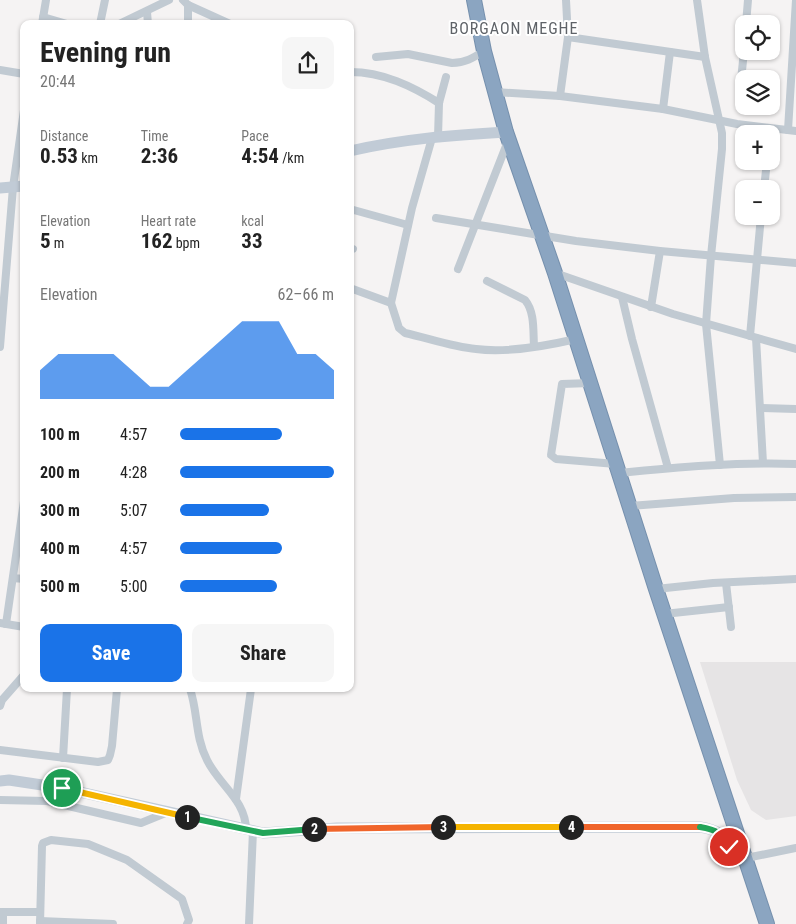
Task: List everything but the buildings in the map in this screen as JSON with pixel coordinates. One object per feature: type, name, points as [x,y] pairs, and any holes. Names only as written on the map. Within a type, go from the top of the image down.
[{"type":"highway","points":[[474,0],[484,51],[508,136],[555,273],[664,614],[767,924]]},
{"type":"street","points":[[42,20],[46,0]]},
{"type":"street","points":[[101,20],[104,0]]},
{"type":"street","points":[[129,20],[169,0]]},
{"type":"street","points":[[560,96],[568,37],[566,0]]},
{"type":"street","points":[[697,0],[705,57],[722,133],[706,324],[720,465]]},
{"type":"street","points":[[747,15],[748,0]]},
{"type":"street","points":[[792,131],[796,0]]},
{"type":"street","points":[[186,2],[222,20]]},
{"type":"street","points":[[186,2],[188,20]]},
{"type":"street","points":[[148,12],[148,20]]},
{"type":"street","points":[[568,37],[705,57]]},
{"type":"street","points":[[376,56],[408,54],[459,63],[472,59],[484,51]]},
{"type":"street","points":[[663,109],[670,52]]},
{"type":"street","points":[[0,70],[20,73]]},
{"type":"street","points":[[354,72],[375,75],[404,83],[439,103]]},
{"type":"street","points":[[446,77],[439,103],[435,137],[408,225],[391,303],[399,328],[405,333],[475,349],[490,350],[534,346],[576,339]]},
{"type":"street","points":[[495,92],[560,96],[663,109],[745,125]]},
{"type":"street","points":[[354,150],[379,144],[435,137],[508,136],[458,269]]},
{"type":"street","points":[[0,346],[20,160]]},
{"type":"street","points":[[0,188],[18,186]]},
{"type":"street","points":[[354,210],[408,225]]},
{"type":"street","points":[[436,218],[542,236],[660,251],[796,263]]},
{"type":"street","points":[[761,225],[757,259],[753,337],[761,408],[763,463]]},
{"type":"street","points":[[651,307],[660,251]]},
{"type":"street","points":[[555,273],[651,307],[796,349]]},
{"type":"street","points":[[487,281],[525,300],[529,304],[532,311],[534,346]]},
{"type":"street","points":[[354,289],[391,303]]},
{"type":"street","points":[[622,297],[668,468]]},
{"type":"street","points":[[590,383],[562,384],[551,455],[556,460],[618,468],[668,468],[763,463],[796,464]]},
{"type":"street","points":[[761,408],[796,409]]},
{"type":"street","points":[[630,506],[734,498],[796,497]]},
{"type":"street","points":[[20,529],[13,578],[3,623],[20,626]]},
{"type":"street","points":[[13,578],[20,579]]},
{"type":"street","points":[[656,589],[796,579]]},
{"type":"street","points":[[726,583],[731,628]]},
{"type":"street","points":[[664,614],[729,607]]},
{"type":"street","points":[[0,706],[2,700],[20,680]]},
{"type":"street","points":[[63,758],[67,692]]},
{"type":"street","points":[[0,750],[98,762],[108,760],[112,746],[117,692]]},
{"type":"street","points":[[191,692],[200,744],[206,760],[236,799],[244,812],[250,830],[249,924]]},
{"type":"street","points":[[236,799],[251,692]]},
{"type":"street","points":[[0,781],[8,780],[62,788],[263,833],[337,828],[700,827],[716,831],[723,837],[737,857],[746,858],[796,848]]},
{"type":"street","points":[[0,800],[47,801],[141,823],[168,812]]},
{"type":"street","points":[[113,924],[40,923],[43,843],[51,840],[88,844],[133,864],[182,899],[189,920],[187,924]]},
{"type":"street","points":[[3,924],[1,912],[40,912]]},
{"type":"shaded area","points":[[700,662],[796,662],[796,816],[766,820],[751,810],[737,780]]},
{"type":"district","name":"BORGAON MEGHE","points":[[514,28]]},
{"type":"route","points":[[62,788],[263,833],[337,828],[700,827],[716,831],[723,837],[729,847]]}]
